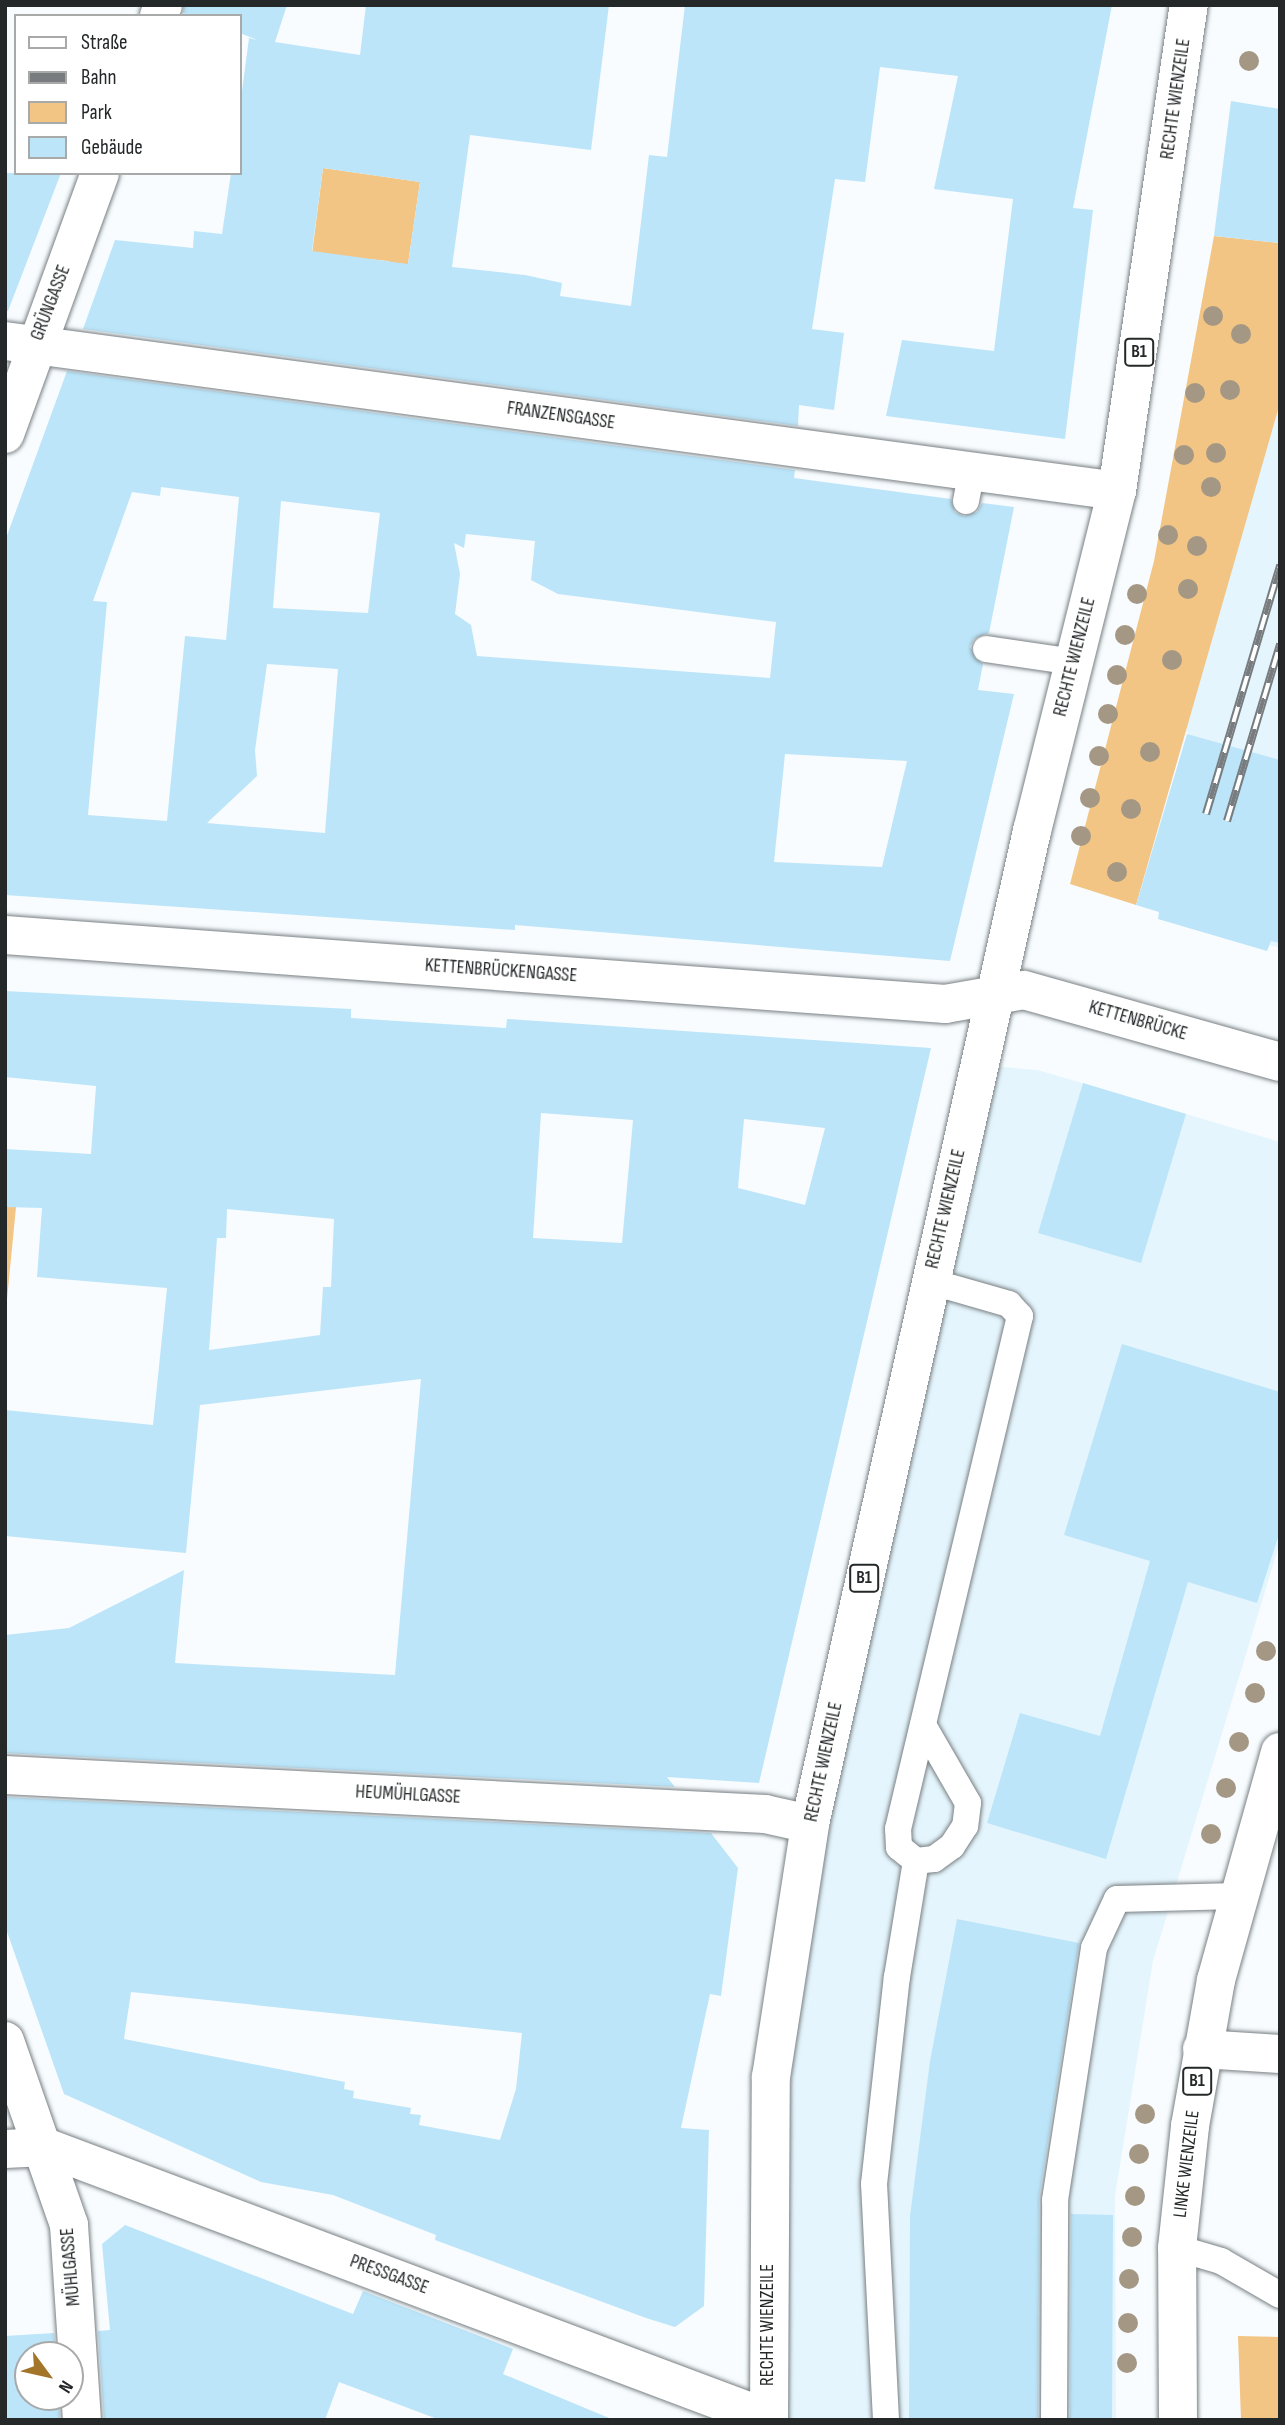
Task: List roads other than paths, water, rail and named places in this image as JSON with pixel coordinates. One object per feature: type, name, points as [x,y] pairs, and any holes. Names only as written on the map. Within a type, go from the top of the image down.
[{"type":"street","name":"RECHTE WIENZEILE","points":[[769,2419],[771,2077],[810,1824],[929,1281],[1116,491],[1189,5]]},
{"type":"street","name":"GRÜNGASSE","points":[[5,434],[20,343],[99,175]]},
{"type":"street","name":"FRANZENSGASSE","points":[[20,343],[969,486],[1116,491]]},
{"type":"street","name":"KETTENBRÜCKENGASSE","points":[[5,934],[945,1004],[995,995]]},
{"type":"street","name":"KETTENBRÜCKE","points":[[995,995],[1039,993],[1280,1062]]},
{"type":"street","name":"LINKE WIENZEILE","points":[[1178,2420],[1177,2248],[1202,2049],[1238,1896],[1280,1752]]},
{"type":"street","name":"HEUMÜHLGASSE","points":[[5,1775],[765,1814],[810,1824]]},
{"type":"street","name":"MÜHLGASSE","points":[[5,2040],[45,2147],[69,2225],[82,2420]]},
{"type":"street","points":[[1202,2049],[1280,2054]]},
{"type":"street","name":"PRESSGASSE","points":[[5,2149],[45,2147],[769,2419]]},
{"type":"lane","points":[[986,649],[1074,662]]},
{"type":"lane","points":[[923,1725],[968,1803],[965,1826],[952,1846],[934,1859],[916,1861],[899,1847],[898,1829],[1020,1316],[1009,1304],[929,1281]]},
{"type":"lane","points":[[886,2420],[874,2184],[897,1977],[916,1861]]},
{"type":"lane","points":[[1054,2420],[1055,2200],[1094,1948],[1117,1899],[1238,1896]]},
{"type":"lane","points":[[1177,2248],[1221,2261],[1280,2295]]},
{"type":"railway","points":[[1206,814],[1280,565]]},
{"type":"railway","points":[[1227,821],[1280,644]]}]
